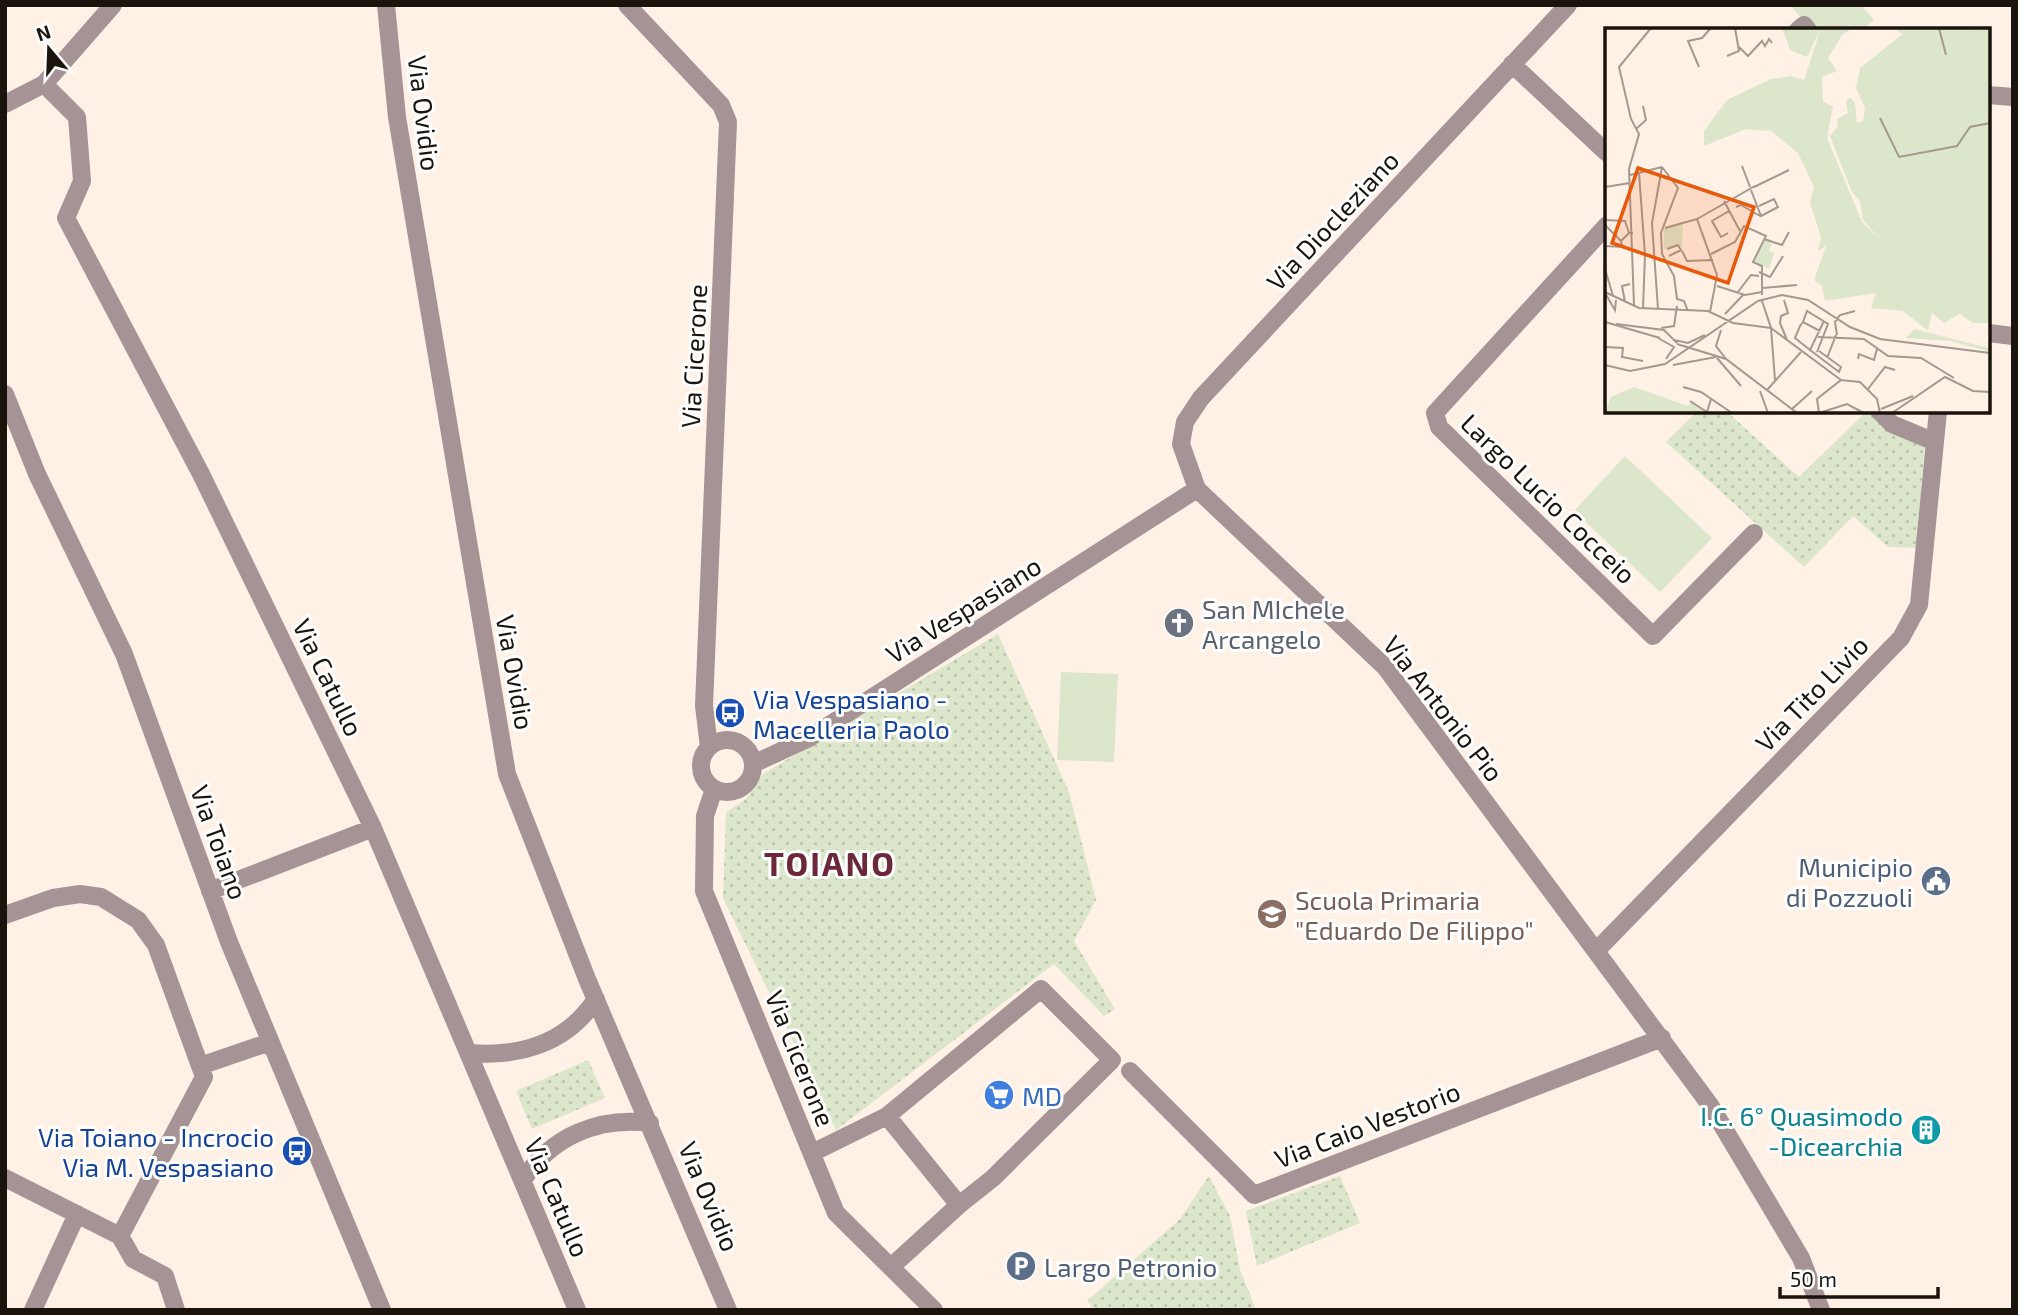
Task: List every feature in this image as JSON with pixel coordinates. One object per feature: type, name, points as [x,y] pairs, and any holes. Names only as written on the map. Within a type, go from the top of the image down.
[{"type":"street","points":[[5,104],[44,84],[113,5]]},
{"type":"street","name":"Via Ovidio","points":[[386,5],[397,117],[507,774],[596,999],[728,1310]]},
{"type":"street","name":"Via Cicerone","points":[[627,5],[721,105],[728,122],[704,706],[709,747]]},
{"type":"street","name":"Via Diocleziano","points":[[1197,489],[1181,444],[1185,422],[1201,398],[1568,5]]},
{"type":"street","points":[[1512,64],[1605,151]]},
{"type":"street","name":"Via Catullo","points":[[44,84],[77,117],[82,181],[66,218],[201,474],[373,828],[577,1310]]},
{"type":"street","points":[[1990,95],[2013,97]]},
{"type":"street","name":"Largo Lucio Cocceio","points":[[1605,227],[1435,413],[1439,428],[1653,636],[1754,533]]},
{"type":"street","points":[[1990,333],[2013,336]]},
{"type":"street","name":"Via Toiano","points":[[5,394],[37,474],[124,654],[210,891],[382,1310]]},
{"type":"street","points":[[1881,413],[1892,425],[1935,442]]},
{"type":"street","name":"Via Tito Livio","points":[[1597,950],[1901,638],[1919,606],[1937,413]]},
{"type":"street","name":"Via Vespasiano","points":[[753,764],[808,738],[1197,489]]},
{"type":"street","name":"Via Antonio Pio","points":[[1197,489],[1385,667],[1710,1105],[1801,1258],[1821,1310]]},
{"type":"street","points":[[723,740],[736,742],[749,752],[753,764],[749,779],[738,789],[722,792],[714,789],[703,778],[700,768],[703,755],[709,747],[723,740]]},
{"type":"street","name":"Via Cicerone","points":[[714,789],[705,816],[704,891],[836,1213],[934,1310]]},
{"type":"street","points":[[210,891],[373,828]]},
{"type":"street","points":[[5,915],[53,898],[80,894],[101,897],[138,919],[156,945],[204,1077],[120,1236]]},
{"type":"street","points":[[811,1153],[887,1116],[1041,989],[1112,1060],[993,1178],[891,1267]]},
{"type":"street","points":[[470,1053],[514,1054],[570,1030],[583,1019],[596,999]]},
{"type":"street","name":"Via Caio Vestorio","points":[[1130,1071],[1254,1195],[1662,1038]]},
{"type":"street","points":[[200,1066],[270,1042]]},
{"type":"street","points":[[887,1116],[959,1205]]},
{"type":"street","points":[[523,1180],[537,1159],[551,1146],[603,1124],[624,1120],[650,1124]]},
{"type":"street","points":[[5,1178],[120,1236],[133,1259],[164,1276],[176,1310]]},
{"type":"street","points":[[33,1310],[77,1214]]},
{"type":"green space","points":[[1790,5],[1861,5],[1874,20],[1864,28],[1810,28]]},
{"type":"green space","points":[[1696,413],[1728,413],[1799,477],[1865,413],[1872,413],[1888,430],[1925,445],[1916,548],[1888,547],[1853,516],[1804,567],[1666,442]]},
{"type":"green space","points":[[1625,456],[1712,538],[1660,592],[1574,511]]},
{"type":"green space","points":[[998,634],[1069,792],[1096,900],[1074,941],[1115,1009],[1104,1016],[1054,964],[836,1130],[723,898],[726,812],[746,799],[763,774]]},
{"type":"green space","points":[[1061,672],[1118,674],[1114,762],[1057,760]]},
{"type":"green space","points":[[588,1060],[605,1098],[532,1129],[516,1091]]},
{"type":"green space","points":[[1209,1176],[1230,1216],[1240,1270],[1256,1310],[1095,1310],[1087,1301],[1180,1219]]},
{"type":"green space","points":[[1340,1176],[1360,1223],[1257,1266],[1246,1211]]},
{"type":"place","name":"San MIchele Arcangelo","points":[[1179,623]]},
{"type":"place","name":"Via Vespasiano - Macelleria Paolo","points":[[730,713]]},
{"type":"place","name":"Municipio di Pozzuoli","points":[[1936,881]]},
{"type":"place","name":"Scuola Primaria \"Eduardo De Filippo\"","points":[[1272,914]]},
{"type":"place","name":"MD","points":[[999,1095]]},
{"type":"place","name":"I.C. 6° Quasimodo -Dicearchia","points":[[1926,1130]]},
{"type":"place","name":"Via Toiano - Incrocio Via M. Vespasiano","points":[[297,1151]]},
{"type":"place","name":"Largo Petronio","points":[[1021,1266]]},
{"type":"district","name":"TOIANO","points":[[830,863]]}]
